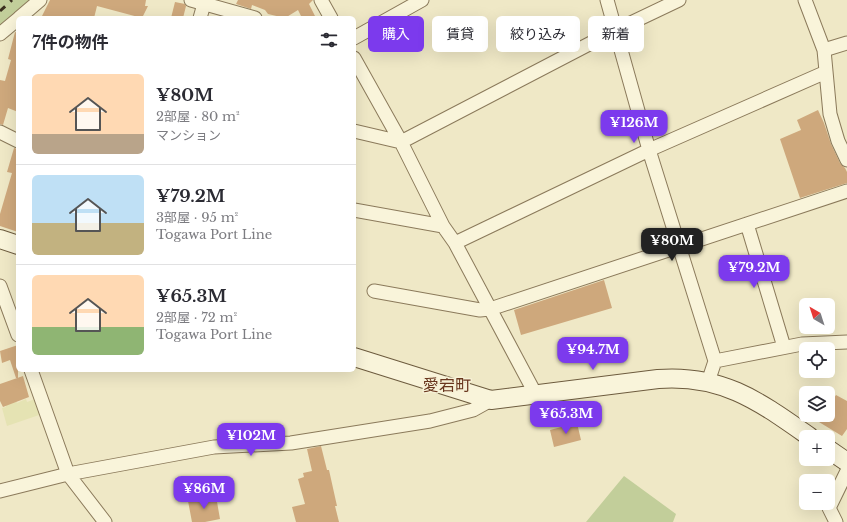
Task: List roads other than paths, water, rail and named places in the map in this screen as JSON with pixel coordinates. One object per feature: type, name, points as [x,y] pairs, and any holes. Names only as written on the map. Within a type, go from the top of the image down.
[{"type":"main road","points":[[0,239],[16,244]]},
{"type":"main road","points":[[356,358],[491,400],[658,379],[675,378],[708,382],[722,386],[762,404],[800,430]]},
{"type":"main road","points":[[835,454],[847,462]]},
{"type":"street","points":[[22,16],[40,0]]},
{"type":"street","points":[[191,0],[205,2],[249,16]]},
{"type":"street","points":[[321,0],[330,16]]},
{"type":"street","points":[[356,37],[422,0]]},
{"type":"street","points":[[607,0],[612,16]]},
{"type":"street","points":[[644,17],[679,0]]},
{"type":"street","points":[[805,0],[824,50],[827,64],[826,72],[830,114],[838,141],[847,160]]},
{"type":"street","points":[[201,16],[205,2]]},
{"type":"street","points":[[8,33],[16,23]]},
{"type":"street","points":[[824,50],[847,43]]},
{"type":"street","points":[[356,131],[401,142],[588,45]]},
{"type":"street","points":[[622,52],[650,150],[715,361],[708,382]]},
{"type":"street","points":[[356,62],[401,142],[443,226],[455,243],[536,395]]},
{"type":"street","points":[[455,243],[650,150],[826,72]]},
{"type":"street","points":[[0,132],[16,140]]},
{"type":"street","points":[[374,291],[480,310],[490,309],[847,191]]},
{"type":"street","points":[[356,210],[443,226]]},
{"type":"street","points":[[747,224],[784,347]]},
{"type":"street","points":[[0,286],[16,330]]},
{"type":"street","points":[[715,361],[802,344],[847,342]]},
{"type":"street","points":[[32,372],[68,474],[105,522]]},
{"type":"street","points":[[0,491],[68,474],[214,446],[291,443],[430,421],[473,410],[491,400]]},
{"type":"street","points":[[836,522],[828,508],[847,471]]},
{"type":"railway","points":[[0,11],[12,0]]},
{"type":"district","name":"愛宕町","points":[[447,385]]}]
